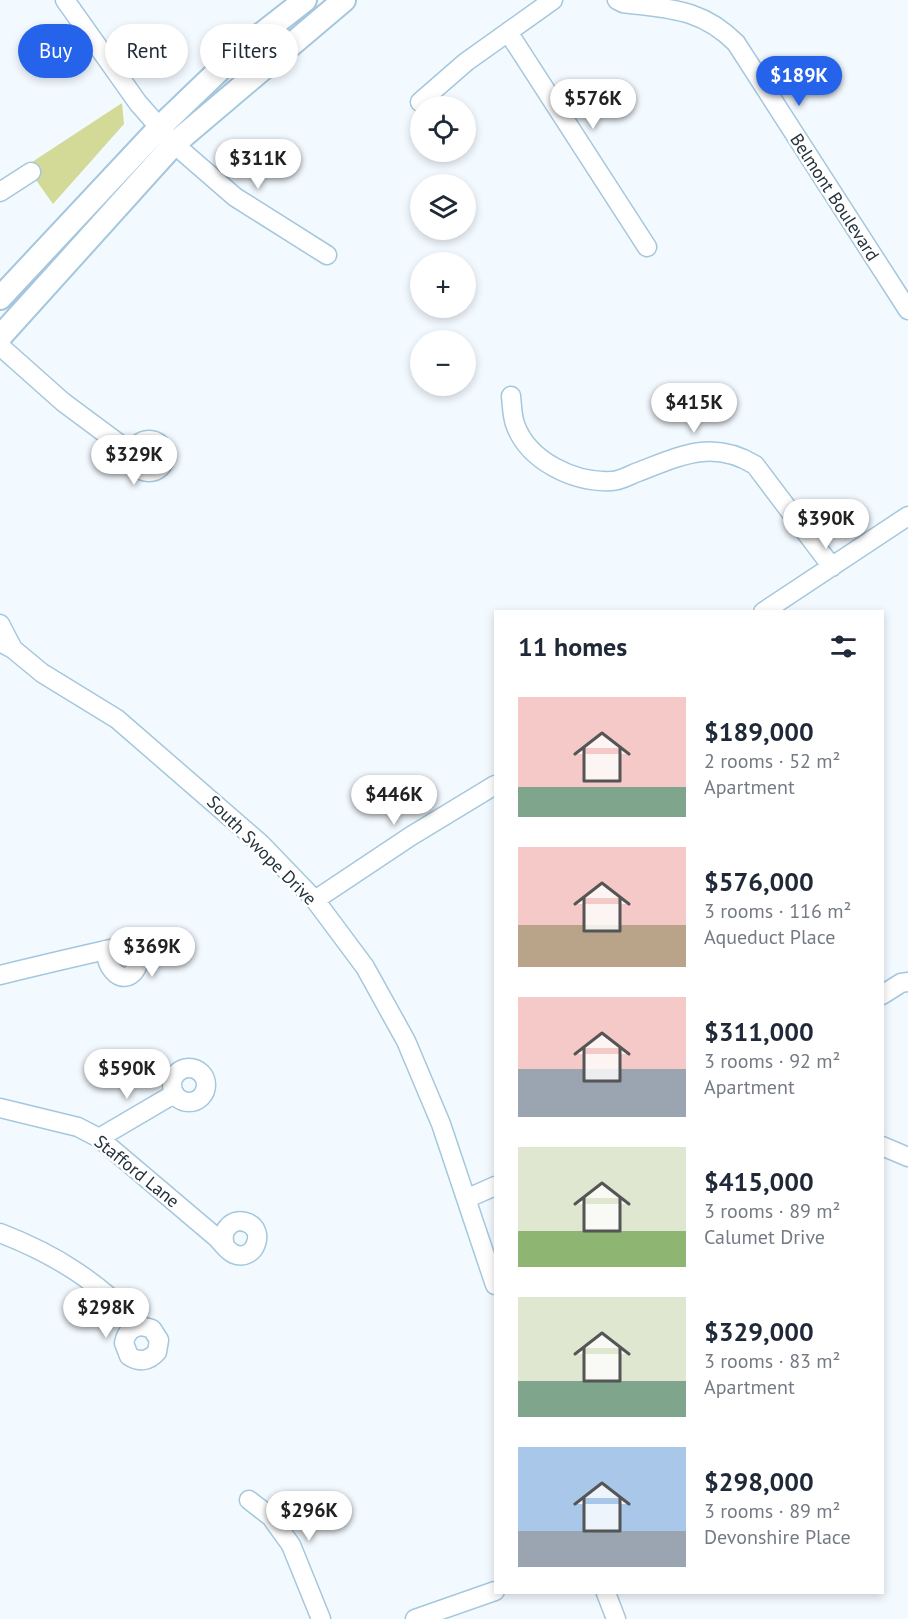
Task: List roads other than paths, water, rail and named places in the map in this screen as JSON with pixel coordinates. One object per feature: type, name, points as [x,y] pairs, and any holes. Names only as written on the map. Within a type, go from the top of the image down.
[{"type":"main road","points":[[0,337],[236,54],[305,0]]},
{"type":"main road","points":[[0,298],[167,135],[344,0]]},
{"type":"street","points":[[65,0],[138,103],[167,135],[235,196],[327,255]]},
{"type":"street","points":[[427,96],[465,62],[553,0]]},
{"type":"street","name":"Belmont Boulevard","points":[[617,0],[622,3],[681,10],[700,16],[722,29],[736,43],[908,310]]},
{"type":"street","points":[[508,32],[647,248]]},
{"type":"street","points":[[0,192],[31,172]]},
{"type":"street","points":[[0,346],[63,402],[133,454]]},
{"type":"street","points":[[511,396],[515,423],[528,448],[553,467],[580,478],[613,482],[684,455],[704,451],[724,452],[744,458],[755,465],[832,567]]},
{"type":"street","points":[[766,610],[908,516]]},
{"type":"street","name":"South Swope Drive","points":[[0,624],[7,646],[42,673],[117,719],[261,844],[315,900],[365,967],[406,1041],[441,1124],[494,1282]]},
{"type":"street","points":[[315,900],[411,836],[494,786]]},
{"type":"street","points":[[0,975],[105,950]]},
{"type":"street","points":[[884,994],[901,982],[908,982]]},
{"type":"street","points":[[99,1138],[174,1094]]},
{"type":"street","name":"Stafford Lane","points":[[0,1108],[78,1127],[99,1138],[226,1248]]},
{"type":"street","points":[[884,1147],[908,1157]]},
{"type":"street","points":[[466,1199],[494,1186]]},
{"type":"street","points":[[0,1233],[66,1263],[94,1283],[142,1326]]},
{"type":"street","points":[[249,1500],[270,1518],[291,1545],[321,1619]]},
{"type":"street","points":[[415,1619],[494,1592]]},
{"type":"street","points":[[606,1594],[616,1619]]}]
